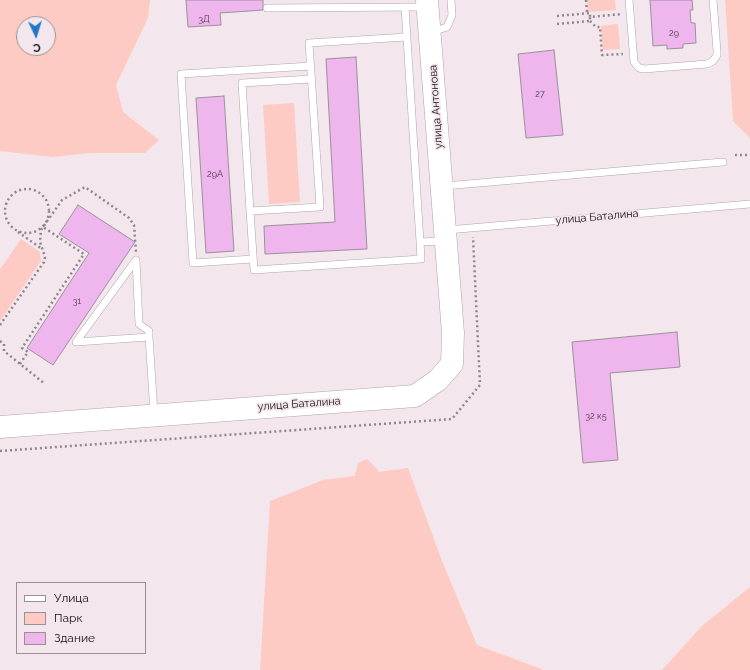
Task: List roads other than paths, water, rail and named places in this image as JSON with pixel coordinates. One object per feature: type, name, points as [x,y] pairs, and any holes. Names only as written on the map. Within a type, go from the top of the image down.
[{"type":"main road","name":"улица Антонова","points":[[428,4],[445,229]]},
{"type":"main road","name":"улица Баталина","points":[[0,427],[415,396],[438,380],[452,364],[453,333],[445,229]]},
{"type":"lane","points":[[430,32],[447,27],[452,15],[451,0]]},
{"type":"lane","points":[[629,0],[634,62],[639,68],[644,69],[707,64],[713,62],[717,56],[714,0]]},
{"type":"lane","points":[[267,8],[405,7],[428,4]]},
{"type":"lane","points":[[312,79],[242,83],[254,270],[421,259],[405,7]]},
{"type":"lane","points":[[250,211],[320,207],[309,43],[407,37]]},
{"type":"lane","points":[[253,259],[193,263],[181,74],[311,66]]},
{"type":"lane","points":[[442,186],[723,162]]},
{"type":"lane","name":"улица Баталина","points":[[445,229],[750,204]]},
{"type":"lane","points":[[420,242],[445,229]]},
{"type":"lane","points":[[149,337],[76,342],[136,260],[139,324],[149,332],[155,415]]}]
